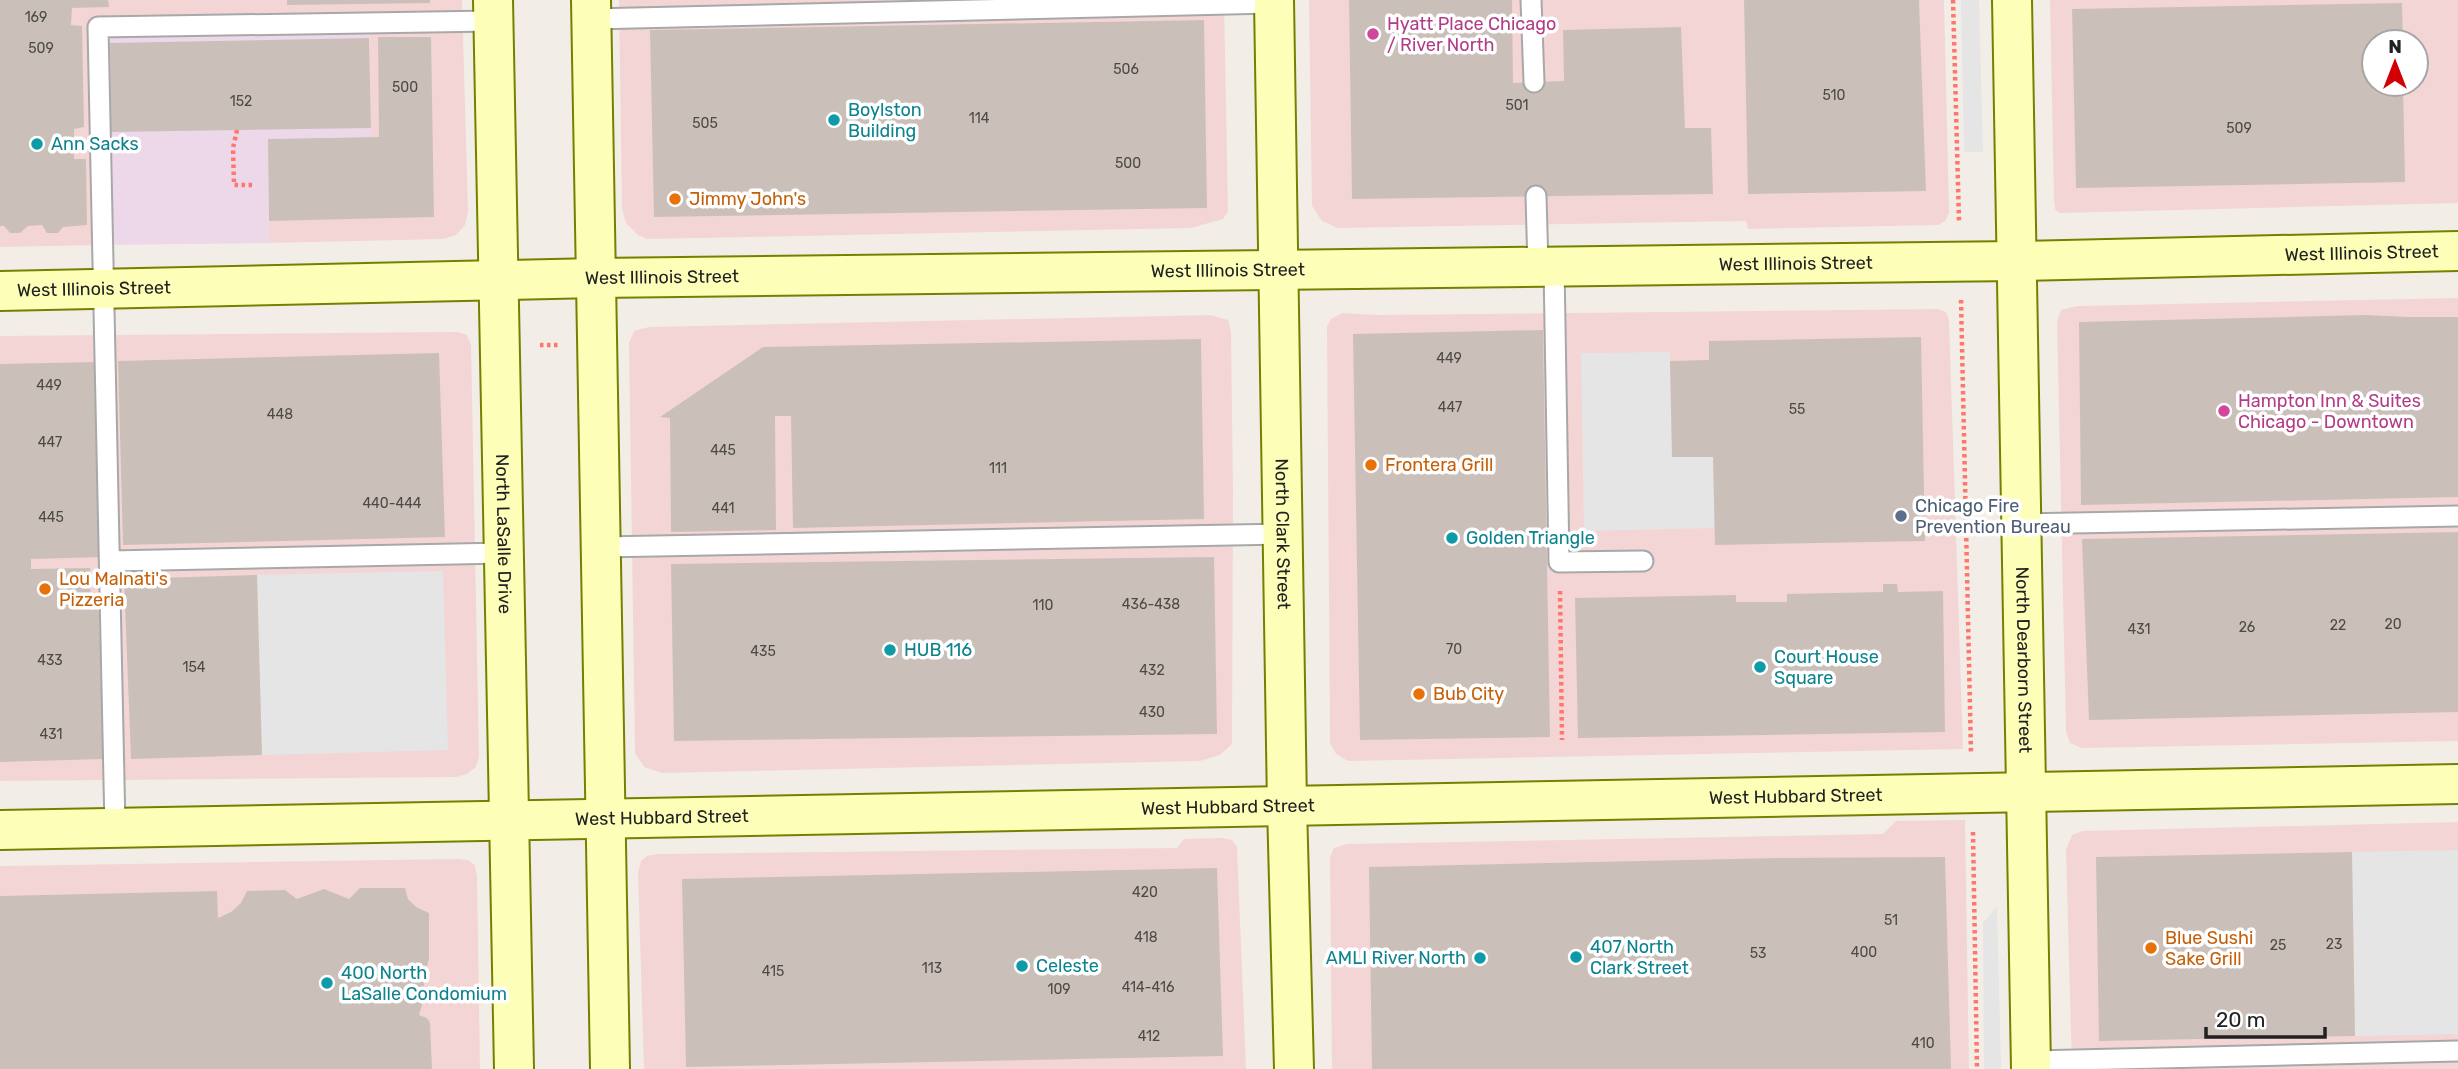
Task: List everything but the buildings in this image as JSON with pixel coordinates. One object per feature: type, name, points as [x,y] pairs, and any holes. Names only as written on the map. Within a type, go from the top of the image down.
[{"type":"main road","name":"North Dearborn Street","points":[[2012,0],[2031,1065]]},
{"type":"main road","name":"North Clark Street","points":[[1274,2],[1294,1069]]},
{"type":"main road","points":[[591,9],[610,1069]]},
{"type":"main road","name":"North LaSalle Drive","points":[[493,11],[514,1069]]},
{"type":"main road","name":"West Illinois Street","points":[[0,292],[596,278],[2017,261],[2458,251]]},
{"type":"main road","name":"West Hubbard Street","points":[[0,830],[2458,784]]},
{"type":"lane","points":[[1531,0],[1534,82]]},
{"type":"lane","points":[[591,9],[1274,2]]},
{"type":"lane","points":[[116,828],[98,27],[493,11]]},
{"type":"lane","points":[[1536,196],[1546,267],[1559,562],[1643,561]]},
{"type":"lane","points":[[2021,524],[2458,516]]},
{"type":"lane","points":[[601,547],[1283,534]]},
{"type":"lane","points":[[110,561],[505,553]]},
{"type":"lane","points":[[2031,1065],[2458,1051]]},
{"type":"path","points":[[1953,0],[1958,200]]},
{"type":"path","points":[[237,130],[233,148],[234,185],[253,185]]},
{"type":"path","points":[[1961,321],[1970,733]]},
{"type":"path","points":[[535,345],[569,345]]},
{"type":"path","points":[[1559,562],[1562,740]]},
{"type":"path","points":[[1974,852],[1977,1069]]},
{"type":"shaded area","points":[[0,0],[462,0],[468,211],[465,225],[456,235],[443,239],[269,243],[268,139],[371,137],[369,22],[103,245],[0,247]]},
{"type":"shaded area","points":[[619,0],[1224,0],[1228,211],[1223,219],[1191,228],[647,239],[638,235],[626,223],[622,209]]},
{"type":"shaded area","points":[[1309,0],[1944,0],[1949,213],[1945,221],[1938,225],[1748,229],[1746,221],[1338,228],[1322,221],[1312,206]]},
{"type":"shaded area","points":[[1961,0],[1979,0],[1983,152],[1964,152]]},
{"type":"shaded area","points":[[2050,0],[2458,0],[2458,203],[2060,213],[2055,209]]},
{"type":"shaded area","points":[[369,22],[371,137],[268,139],[269,243],[103,245],[98,27]]},
{"type":"shaded area","points":[[2458,298],[2458,741],[2082,748],[2070,743],[2066,732],[2057,321],[2061,310],[2077,306]]},
{"type":"shaded area","points":[[1938,309],[1946,312],[1949,320],[1963,749],[1348,761],[1336,754],[1330,743],[1327,327],[1331,319],[1342,313],[1376,315]]},
{"type":"shaded area","points":[[1211,315],[1228,320],[1231,331],[1232,744],[1220,755],[1200,761],[662,773],[644,767],[635,753],[629,343],[634,331],[649,327]]},
{"type":"shaded area","points":[[458,332],[467,335],[471,345],[479,757],[476,767],[467,774],[456,777],[0,781],[0,336]]},
{"type":"shaded area","points":[[1670,352],[1672,457],[1713,457],[1715,528],[1584,531],[1581,353]]},
{"type":"shaded area","points":[[443,571],[448,750],[262,755],[257,575]]},
{"type":"shaded area","points":[[1965,820],[1969,1069],[1332,1069],[1330,857],[1334,848],[1347,844],[1883,834],[1896,821]]},
{"type":"shaded area","points":[[2458,822],[2458,1069],[2072,1069],[2066,850],[2072,835],[2083,831]]},
{"type":"shaded area","points":[[1184,839],[1232,840],[1237,847],[1246,1069],[644,1069],[638,873],[641,861],[647,856],[1177,848]]},
{"type":"shaded area","points":[[2458,850],[2458,1034],[2355,1036],[2352,852]]},
{"type":"shaded area","points":[[468,860],[475,865],[477,877],[480,1069],[0,1069],[0,866]]},
{"type":"shaded area","points":[[1997,906],[2001,1069],[1984,1069],[1983,923]]},
{"type":"place","name":"Hyatt Place Chicago / River North","points":[[1373,34]]},
{"type":"place","name":"Boylston Building","points":[[834,120]]},
{"type":"place","name":"Ann Sacks","points":[[37,144]]},
{"type":"place","name":"Jimmy John's","points":[[675,199]]},
{"type":"place","name":"Hampton Inn & Suites Chicago - Downtown","points":[[2224,411]]},
{"type":"place","name":"Frontera Grill","points":[[1371,465]]},
{"type":"place","name":"Chicago Fire Prevention Bureau","points":[[1901,516]]},
{"type":"place","name":"Golden Triangle","points":[[1452,538]]},
{"type":"place","name":"Lou Malnati's Pizzeria","points":[[45,589]]},
{"type":"place","name":"HUB 116","points":[[890,650]]},
{"type":"place","name":"Court House Square","points":[[1760,667]]},
{"type":"place","name":"Bub City","points":[[1419,694]]},
{"type":"place","name":"Blue Sushi Sake Grill","points":[[2151,948]]},
{"type":"place","name":"407 North Clark Street","points":[[1576,957]]},
{"type":"place","name":"AMLI River North","points":[[1480,958]]},
{"type":"place","name":"Celeste","points":[[1022,966]]},
{"type":"place","name":"400 North LaSalle Condomium","points":[[327,983]]}]
